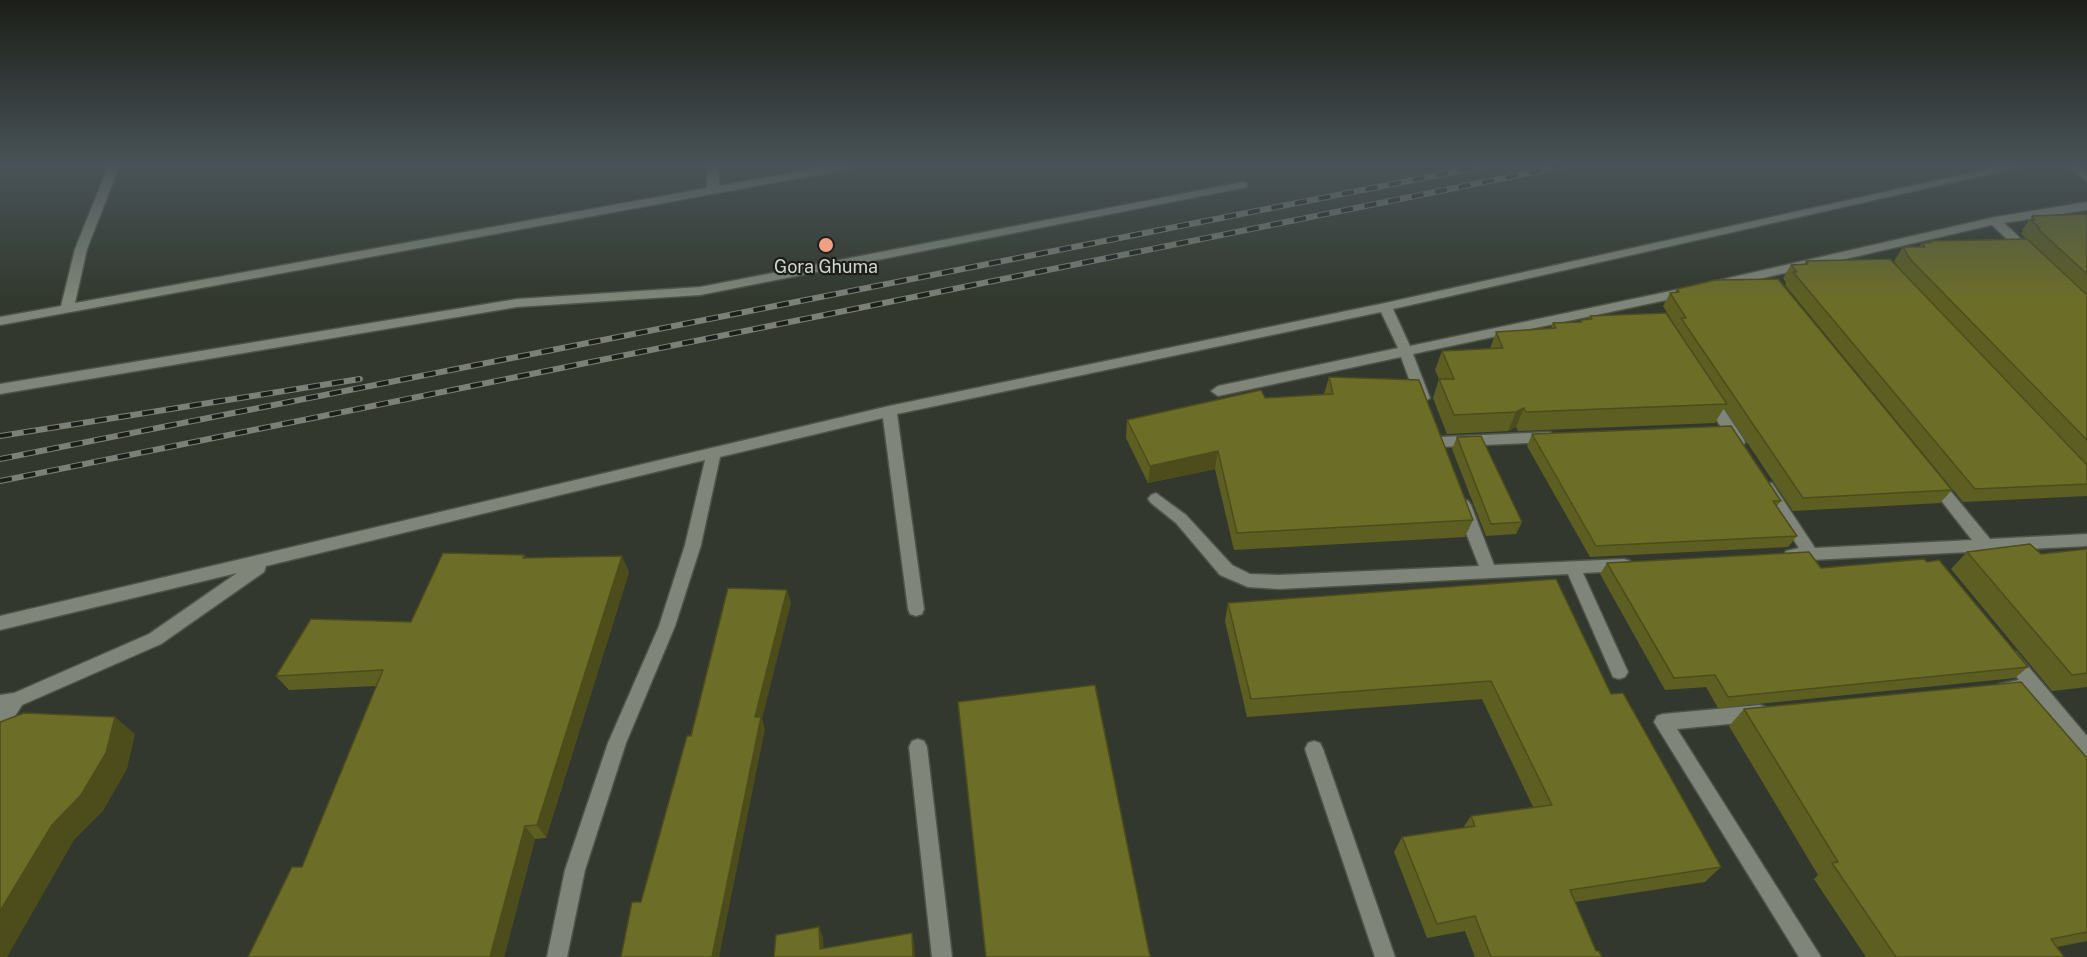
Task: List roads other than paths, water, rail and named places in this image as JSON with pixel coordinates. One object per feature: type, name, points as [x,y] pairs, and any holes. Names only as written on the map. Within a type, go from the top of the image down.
[{"type":"street","points":[[66,309],[81,249],[96,212]]},
{"type":"street","points":[[0,321],[595,212]]},
{"type":"street","points":[[0,389],[517,303],[570,298],[656,295],[710,289],[1106,212]]},
{"type":"street","points":[[0,623],[889,411],[1385,307],[1814,212]]},
{"type":"street","points":[[1218,391],[1406,350],[1648,307],[1705,288],[1769,278],[1874,254],[1995,221],[2052,212]]},
{"type":"street","points":[[1995,221],[2037,261]]},
{"type":"street","points":[[1385,307],[1406,350],[1428,411]]},
{"type":"street","points":[[1704,391],[1724,430],[1749,459]]},
{"type":"street","points":[[889,411],[916,609]]},
{"type":"street","points":[[1439,442],[1567,437]]},
{"type":"street","points":[[557,957],[575,870],[617,743],[667,626],[693,545],[714,452]]},
{"type":"street","points":[[1926,472],[1985,544]]},
{"type":"street","points":[[1761,478],[1811,554]]},
{"type":"street","points":[[1460,496],[1489,572]]},
{"type":"street","points":[[1156,499],[1181,519],[1226,570],[1248,580],[1279,582],[1644,563]]},
{"type":"street","points":[[1775,556],[2087,540]]},
{"type":"street","points":[[1920,547],[1935,566]]},
{"type":"street","points":[[0,724],[8,701],[155,639],[266,561]]},
{"type":"street","points":[[1573,568],[1618,672]]},
{"type":"street","points":[[1995,640],[2087,749]]},
{"type":"street","points":[[1986,691],[2033,686]]},
{"type":"street","points":[[1783,710],[1664,722],[1811,957]]},
{"type":"street","points":[[918,747],[942,957]]},
{"type":"street","points":[[1314,749],[1385,957]]},
{"type":"railway","points":[[0,459],[1253,212]]},
{"type":"railway","points":[[0,481],[1337,212]]},
{"type":"railway","points":[[0,436],[360,379]]},
{"type":"place","name":"Gora Ghuma","points":[[826,245]]}]
